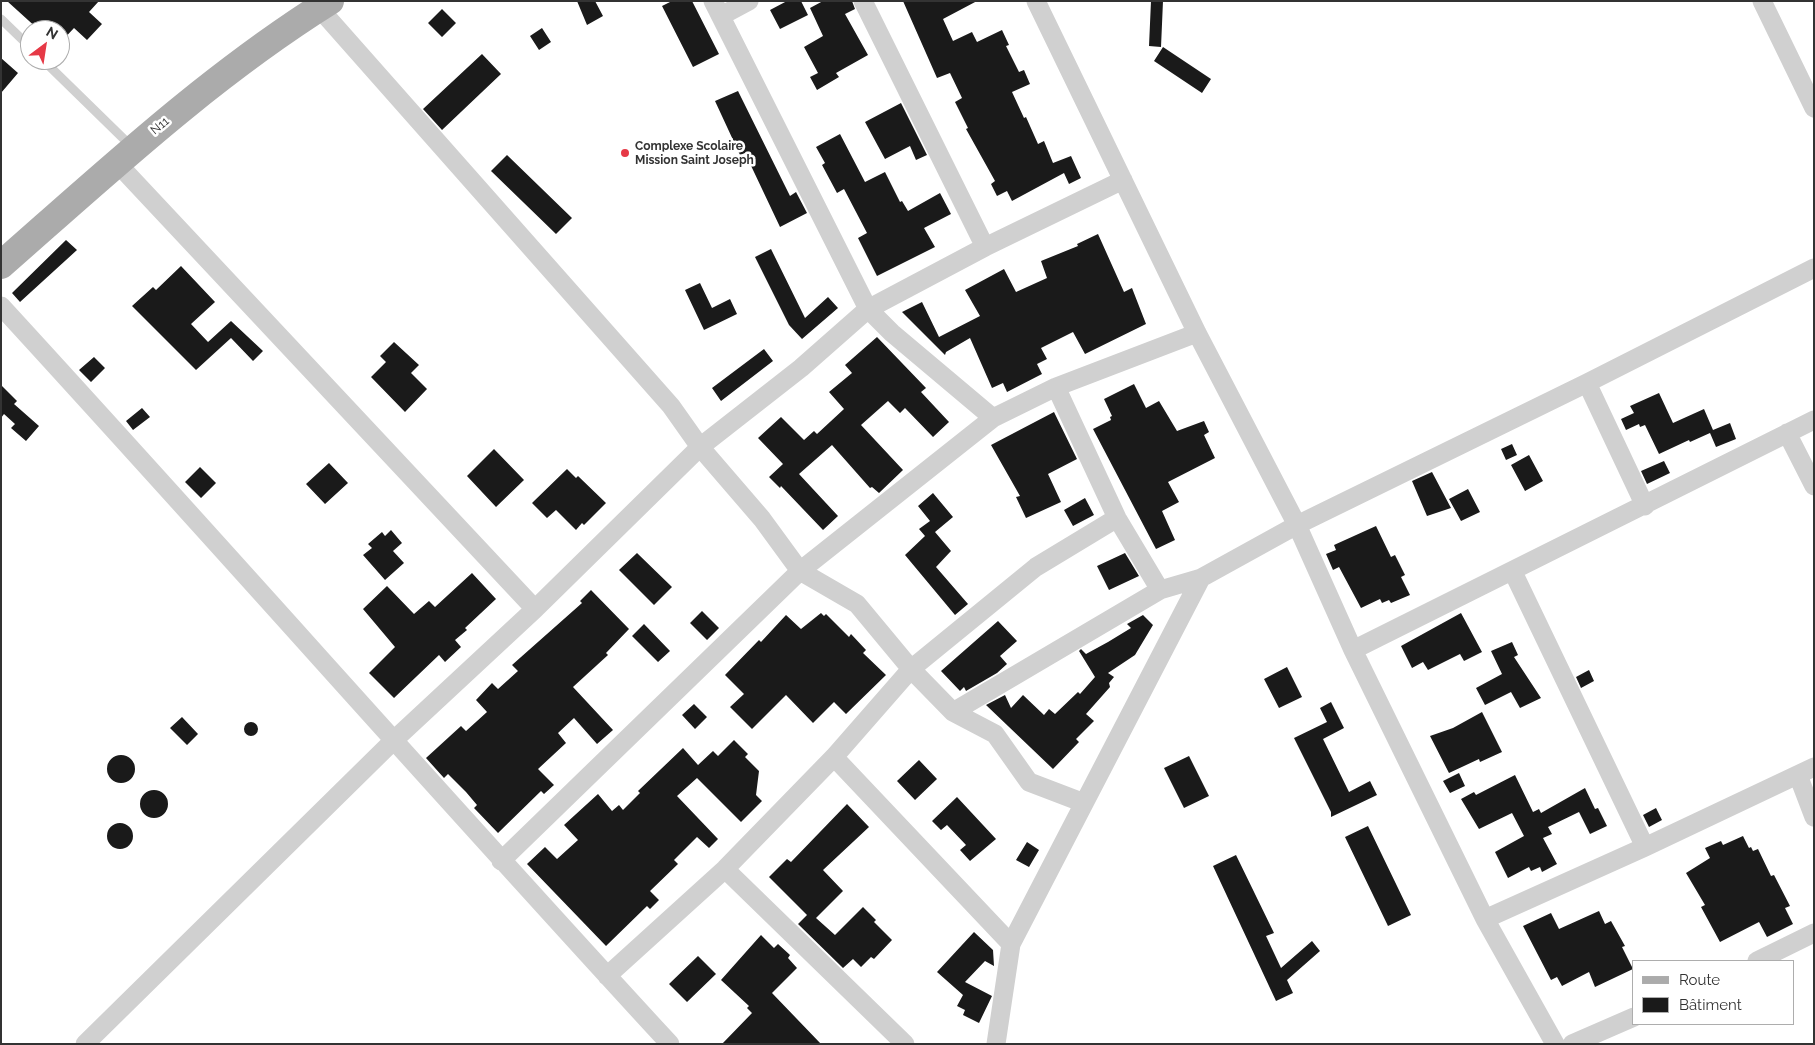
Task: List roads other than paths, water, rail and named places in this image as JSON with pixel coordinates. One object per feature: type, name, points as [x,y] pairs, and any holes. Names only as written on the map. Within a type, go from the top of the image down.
[{"type":"main road","name":"N11","points":[[1,264],[125,156],[237,65],[324,5]]},
{"type":"street","points":[[749,1],[717,9],[868,310],[892,333],[993,418]]},
{"type":"street","points":[[863,1],[985,246]]},
{"type":"street","points":[[1036,1],[1197,333],[1297,525],[1353,650],[1485,919],[1555,1044]]},
{"type":"street","points":[[1762,1],[1814,108]]},
{"type":"street","points":[[324,5],[671,406],[700,447],[762,519],[800,570],[856,604],[911,669],[952,712],[995,734],[1029,782],[1084,803]]},
{"type":"street","points":[[125,156],[536,609]]},
{"type":"street","points":[[85,1044],[393,741],[536,609],[700,447],[801,368],[868,310],[985,246],[1123,180]]},
{"type":"street","points":[[952,712],[1160,590],[1200,578],[1297,525],[1587,383],[1814,268]]},
{"type":"street","points":[[1,306],[187,508],[501,861],[670,1044]]},
{"type":"street","points":[[501,861],[800,570],[993,418],[1056,387],[1197,333]]},
{"type":"street","points":[[1587,383],[1644,506]]},
{"type":"street","points":[[1056,387],[1117,518],[1160,590]]},
{"type":"street","points":[[1353,650],[1513,572],[1814,420]]},
{"type":"street","points":[[1787,433],[1814,486]]},
{"type":"street","points":[[607,976],[725,869],[834,757],[911,669],[1036,567],[1117,518]]},
{"type":"street","points":[[1513,572],[1645,848]]},
{"type":"street","points":[[996,1044],[1011,944],[1200,578]]},
{"type":"street","points":[[834,757],[1011,944]]},
{"type":"street","points":[[1485,919],[1645,848],[1806,771],[1814,818]]},
{"type":"street","points":[[725,869],[905,1044]]},
{"type":"street","points":[[1760,960],[1814,933]]},
{"type":"street","points":[[1572,1044],[1632,1018]]},
{"type":"lane","points":[[1,19],[20,38]]},
{"type":"lane","points":[[52,70],[125,156]]},
{"type":"place","name":"Complexe Scolaire Mission Saint Joseph","points":[[625,153]]}]
